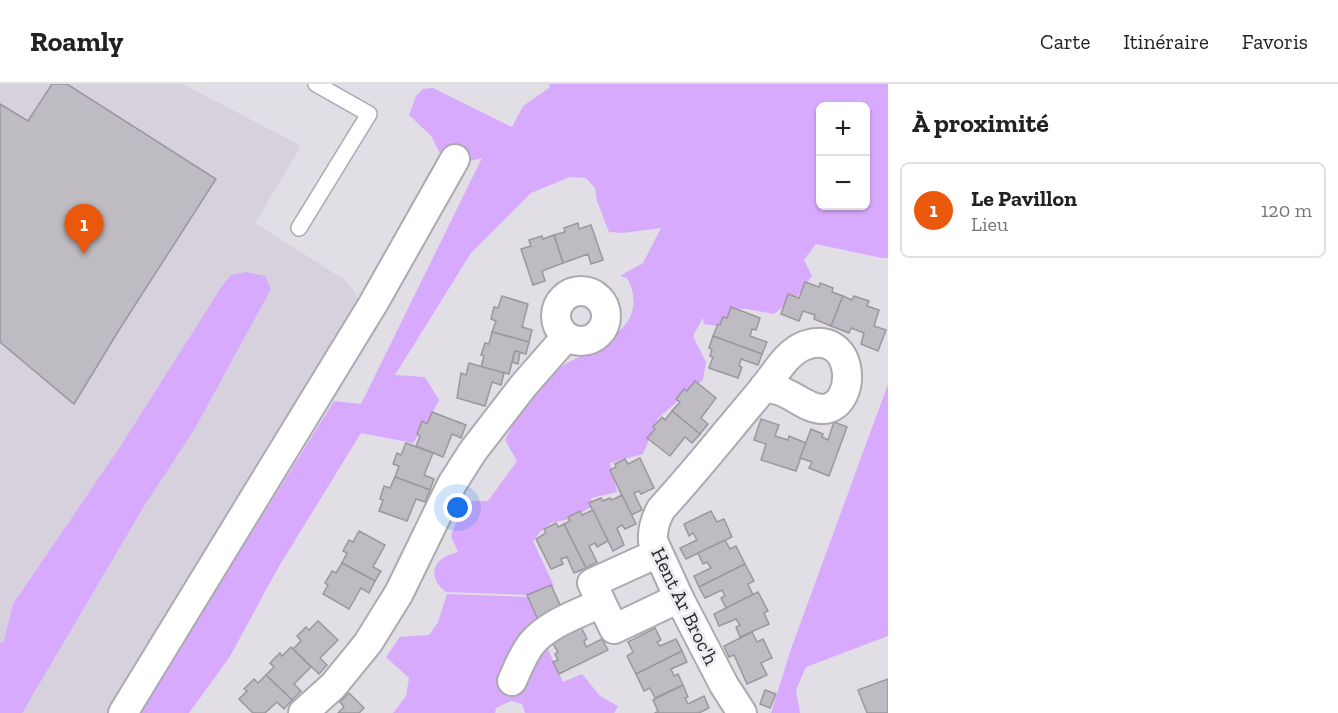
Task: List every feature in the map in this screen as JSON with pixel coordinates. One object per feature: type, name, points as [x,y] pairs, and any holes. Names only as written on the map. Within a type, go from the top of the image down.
[{"type":"street","points":[[123,713],[373,304],[455,159]]},
{"type":"street","points":[[303,713],[333,686],[368,643],[399,593],[452,484],[524,385],[566,337]]},
{"type":"street","name":"Hent Ar Broc'h","points":[[742,713],[724,685],[679,598],[653,541],[653,533],[656,518],[661,509],[764,387]]},
{"type":"street","name":"Hent Ar Broc'h","points":[[658,553],[592,583],[601,603],[614,629],[679,598]]},
{"type":"street","points":[[512,681],[525,653],[536,639],[547,630],[601,603]]},
{"type":"lane","points":[[299,228],[369,114],[316,84]]},
{"type":"shaded area","points":[[0,84],[183,84],[301,146],[255,223],[345,280],[365,307],[112,713],[0,713]]},
{"type":"shaded area","points":[[550,84],[888,84],[888,258],[816,244],[804,260],[812,276],[798,295],[774,314],[735,309],[728,318],[716,326],[704,324],[703,318],[693,336],[706,362],[703,380],[658,418],[643,454],[610,463],[617,492],[591,498],[593,506],[570,519],[551,523],[533,541],[554,586],[529,595],[446,592],[436,580],[435,568],[443,558],[458,552],[451,536],[464,501],[488,501],[517,461],[505,440],[535,389],[560,367],[618,333],[627,322],[633,310],[633,295],[627,278],[620,276],[643,263],[661,228],[623,233],[609,232],[597,201],[595,188],[586,178],[570,177],[531,193],[471,253],[395,375],[425,377],[439,400],[413,443],[361,433],[278,568],[229,658],[189,713],[139,713],[334,401],[361,404],[482,158],[463,163],[444,161],[431,136],[409,115],[416,96],[423,89],[433,88],[512,127],[523,106],[549,88]]},
{"type":"shaded area","points":[[246,272],[265,276],[271,289],[194,430],[146,503],[22,713],[0,713],[0,643],[4,641],[13,604],[120,447],[222,286],[231,275]]},
{"type":"shaded area","points":[[888,384],[888,636],[806,667],[796,690],[800,713],[771,713],[791,649]]},
{"type":"shaded area","points":[[447,594],[529,597],[541,626],[542,637],[563,682],[582,674],[600,696],[618,706],[614,713],[525,713],[522,704],[511,701],[496,708],[495,713],[393,713],[406,696],[409,678],[386,657],[400,637],[429,635],[438,622]]},
{"type":"building","points":[[52,84],[67,84],[216,179],[74,404],[0,342],[0,104],[28,121]]},
{"type":"building","points":[[578,223],[579,229],[591,225],[603,260],[591,264],[588,254],[563,263],[554,235],[565,232],[564,228]]},
{"type":"building","points":[[554,235],[563,263],[542,271],[545,281],[533,285],[521,249],[531,246],[529,240]]},
{"type":"building","points":[[805,282],[819,287],[820,283],[833,288],[832,292],[843,296],[831,326],[814,319],[815,315],[803,311],[799,321],[781,314],[788,294],[799,298]]},
{"type":"building","points":[[502,296],[528,304],[522,327],[532,330],[529,342],[492,332],[496,321],[491,319],[494,307],[498,308]]},
{"type":"building","points":[[843,296],[852,300],[854,296],[869,301],[867,306],[879,310],[874,326],[886,330],[878,351],[861,344],[864,333],[851,328],[849,333],[831,326]]},
{"type":"building","points":[[731,307],[760,318],[756,330],[752,329],[750,336],[767,342],[762,354],[713,336],[723,317],[727,318]]},
{"type":"building","points":[[492,332],[529,342],[526,354],[515,351],[509,374],[481,367],[484,356],[481,355],[485,343],[489,344]]},
{"type":"building","points":[[713,336],[762,354],[758,365],[741,359],[739,366],[742,367],[738,378],[709,368],[713,357],[710,356],[712,349],[709,348]]},
{"type":"building","points":[[515,351],[520,352],[518,364],[512,362]]},
{"type":"building","points":[[469,363],[504,373],[501,385],[492,382],[485,406],[457,398],[461,373],[466,375]]},
{"type":"building","points":[[695,381],[716,398],[701,418],[708,424],[700,434],[672,411],[680,402],[676,399]]},
{"type":"building","points":[[672,411],[700,434],[692,443],[685,437],[670,456],[647,438],[662,417],[665,420]]},
{"type":"building","points":[[432,412],[466,425],[461,438],[452,434],[443,457],[416,446],[420,436],[417,434],[422,421],[427,424]]},
{"type":"building","points":[[761,419],[779,425],[775,436],[788,440],[789,436],[806,443],[796,471],[761,460],[766,444],[754,440]]},
{"type":"building","points":[[834,422],[847,427],[829,476],[809,468],[812,462],[800,458],[811,429],[823,434],[822,437],[828,440]]},
{"type":"building","points":[[406,443],[433,453],[424,475],[434,479],[430,490],[395,477],[399,466],[393,464],[397,453],[401,455]]},
{"type":"building","points":[[640,458],[654,488],[641,494],[639,491],[634,493],[642,510],[631,515],[610,470],[616,467],[615,464],[625,459],[628,464]]},
{"type":"building","points":[[395,477],[430,490],[425,502],[416,499],[407,521],[379,511],[384,486],[390,488]]},
{"type":"building","points":[[622,495],[636,524],[625,529],[622,525],[617,528],[624,545],[613,551],[589,503],[601,498],[603,501],[610,498],[612,500]]},
{"type":"building","points":[[593,510],[608,541],[597,547],[595,543],[589,546],[597,562],[586,568],[564,524],[570,521],[568,517],[580,511],[582,515]]},
{"type":"building","points":[[711,511],[717,522],[724,519],[732,537],[686,559],[680,548],[697,540],[693,533],[689,536],[684,524]]},
{"type":"building","points":[[556,523],[558,527],[564,524],[586,568],[574,573],[567,557],[561,559],[563,564],[551,569],[536,539],[546,533],[544,529]]},
{"type":"building","points":[[359,531],[385,545],[373,567],[381,571],[375,581],[342,563],[347,553],[343,551],[349,540],[353,542]]},
{"type":"building","points":[[725,540],[730,549],[736,546],[745,564],[699,587],[694,576],[711,568],[707,562],[703,564],[698,553]]},
{"type":"building","points":[[342,563],[375,581],[369,593],[361,588],[349,609],[323,594],[328,585],[325,583],[332,571],[336,573]]},
{"type":"building","points":[[745,564],[754,581],[748,584],[753,595],[726,608],[721,598],[725,596],[722,590],[705,598],[699,587]]},
{"type":"building","points":[[551,585],[562,609],[538,620],[527,595]]},
{"type":"building","points":[[758,592],[768,611],[764,613],[769,624],[740,637],[736,627],[740,625],[736,619],[719,626],[714,614]]},
{"type":"building","points":[[318,621],[338,640],[320,658],[327,665],[319,674],[293,649],[301,641],[297,636],[306,627],[309,630]]},
{"type":"building","points":[[581,627],[587,639],[584,641],[586,647],[602,639],[608,650],[559,674],[553,662],[558,660],[555,654],[558,652],[552,642]]},
{"type":"building","points":[[655,628],[661,640],[657,642],[660,646],[676,639],[682,651],[636,674],[627,656],[633,652],[628,642]]},
{"type":"building","points":[[752,632],[757,642],[763,639],[772,658],[761,663],[767,675],[747,684],[734,655],[729,657],[724,646]]},
{"type":"building","points":[[291,647],[311,667],[294,684],[301,691],[292,700],[266,675],[274,667],[270,663],[280,653],[282,656]]},
{"type":"building","points":[[682,651],[687,662],[671,669],[674,676],[678,674],[683,685],[655,698],[650,688],[644,691],[636,674]]},
{"type":"building","points":[[266,675],[292,700],[284,709],[277,702],[265,713],[253,713],[239,699],[247,691],[244,689],[254,679],[258,683]]},
{"type":"building","points":[[888,679],[888,713],[867,713],[858,690]]},
{"type":"building","points":[[683,685],[688,704],[704,696],[709,708],[699,713],[655,713],[658,711],[653,700]]},
{"type":"building","points":[[765,690],[776,694],[770,708],[760,704]]},
{"type":"building","points":[[349,693],[364,708],[359,713],[338,713],[344,707],[340,702]]},
{"type":"place","name":"Le Pavillon","points":[[84,254]]}]
